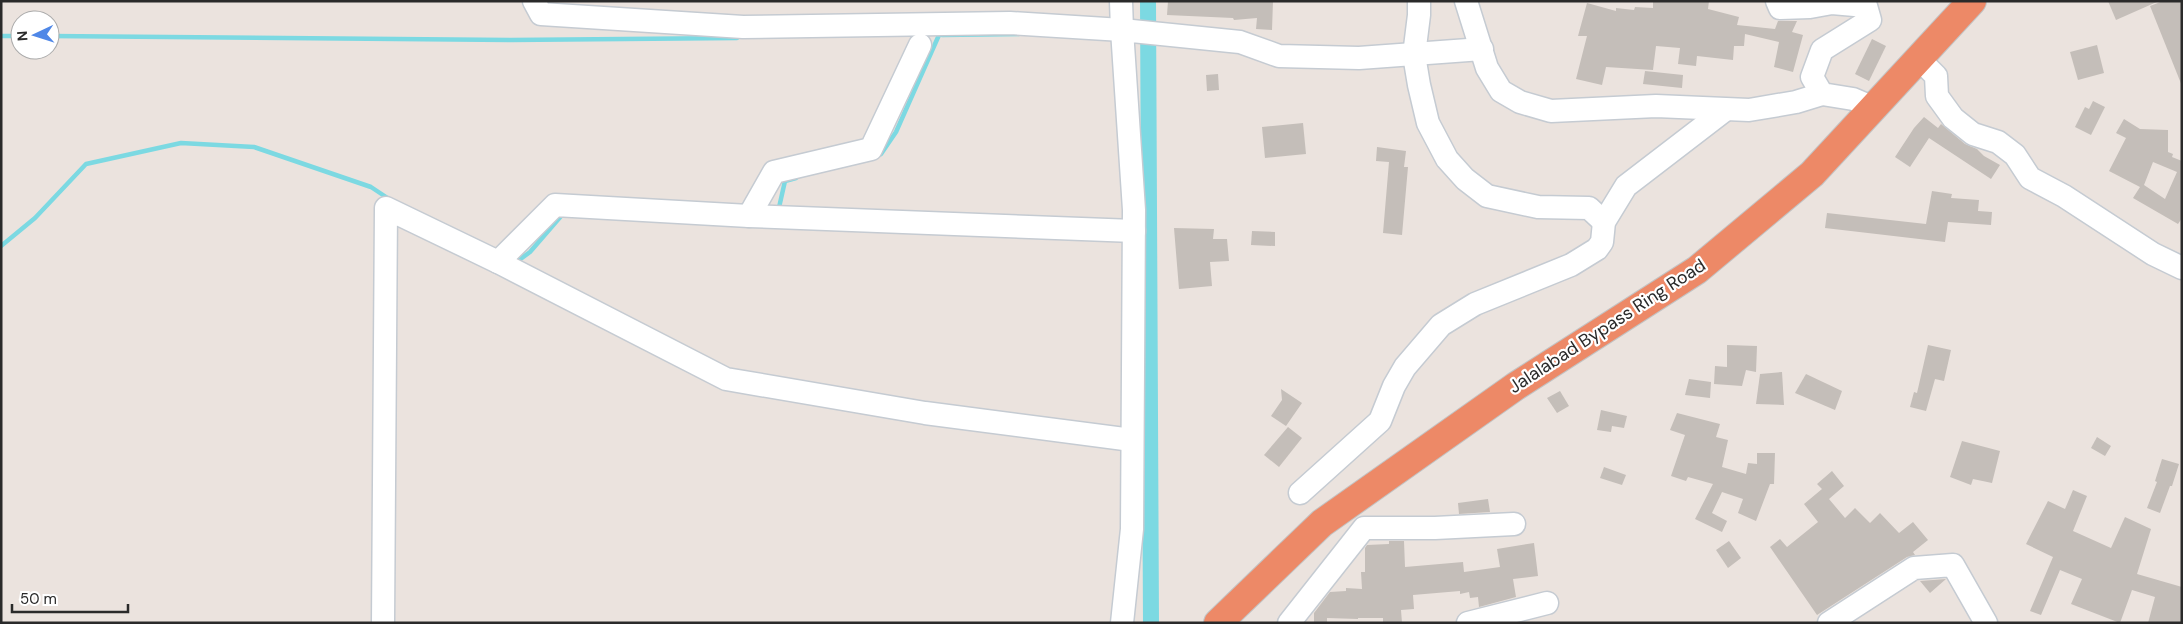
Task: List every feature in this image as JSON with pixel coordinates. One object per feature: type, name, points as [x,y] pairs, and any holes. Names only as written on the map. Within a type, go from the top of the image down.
[{"type":"highway","name":"Jalalabad Bypass Ring Road","points":[[1218,623],[1322,523],[1516,386],[1697,270],[1812,174],[1972,1]]},
{"type":"street","points":[[534,1],[541,14],[743,27],[1010,23],[1122,30],[1240,42],[1279,56],[1359,58],[1482,49]]},
{"type":"street","points":[[1121,1],[1134,231],[1132,529],[1122,623]]},
{"type":"street","points":[[1419,1],[1420,15],[1414,55],[1419,85],[1428,123],[1447,159],[1465,179],[1487,196],[1538,207],[1589,208],[1604,222]]},
{"type":"street","points":[[1466,1],[1487,68],[1501,92],[1520,102],[1551,111],[1656,106],[1749,110],[1796,102],[1822,94],[1853,99],[1874,108]]},
{"type":"street","points":[[1777,1],[1780,8],[1810,7],[1832,3],[1866,6],[1870,20],[1822,50],[1812,77],[1822,94]]},
{"type":"street","points":[[749,216],[774,172],[870,149],[920,44]]},
{"type":"street","points":[[1919,60],[1936,76],[1936,96],[1953,118],[1973,134],[1998,142],[2014,155],[2030,178],[2064,196],[2153,254],[2182,268]]},
{"type":"street","points":[[1300,493],[1380,421],[1394,386],[1405,367],[1441,325],[1476,304],[1578,261],[1597,249],[1602,242],[1604,222],[1626,186],[1725,110]]},
{"type":"street","points":[[498,262],[555,205],[749,216],[1134,231]]},
{"type":"street","points":[[383,623],[386,208],[498,262],[726,379],[925,413],[1132,440]]},
{"type":"street","points":[[1289,623],[1364,528],[1514,524]]},
{"type":"street","points":[[1829,623],[1914,568],[1953,565],[1986,623]]},
{"type":"street","points":[[1468,623],[1547,603]]},
{"type":"building","points":[[1168,1],[1273,1],[1272,30],[1256,29],[1257,18],[1234,20],[1233,18],[1167,15]]},
{"type":"building","points":[[1653,1],[1709,1],[1708,9],[1739,17],[1737,25],[1775,29],[1778,21],[1797,21],[1792,32],[1803,35],[1793,72],[1774,67],[1779,42],[1745,34],[1744,46],[1734,46],[1733,60],[1697,56],[1696,66],[1678,64],[1680,48],[1656,46],[1653,70],[1606,67],[1602,85],[1576,79],[1587,36],[1578,36],[1587,3],[1616,11],[1616,8],[1634,10],[1635,7],[1653,8]]},
{"type":"building","points":[[2108,1],[2159,1],[2116,20]]},
{"type":"building","points":[[2163,1],[2182,1],[2182,86],[2150,6]]},
{"type":"building","points":[[1872,39],[1886,46],[1869,81],[1855,74]]},
{"type":"building","points":[[2097,45],[2104,73],[2078,80],[2070,52]]},
{"type":"building","points":[[1645,71],[1683,75],[1682,88],[1643,84]]},
{"type":"building","points":[[1218,74],[1219,90],[1207,91],[1206,75]]},
{"type":"building","points":[[2093,101],[2105,107],[2091,135],[2075,127],[2085,107],[2089,109]]},
{"type":"building","points":[[1924,117],[1938,128],[1941,124],[1965,144],[1977,149],[1984,156],[2000,165],[1991,179],[1929,138],[1910,167],[1895,157],[1914,128]]},
{"type":"building","points":[[2124,119],[2140,129],[2168,130],[2168,152],[2173,154],[2172,157],[2182,161],[2182,218],[2178,224],[2133,198],[2140,187],[2109,171],[2126,138],[2116,133]],"holes":[[[2153,162],[2177,172],[2165,199],[2144,185]]]},
{"type":"building","points":[[1303,123],[1306,154],[1265,158],[1262,127]]},
{"type":"building","points":[[1377,147],[1406,151],[1404,167],[1408,167],[1402,235],[1383,233],[1389,162],[1376,161]]},
{"type":"building","points":[[1932,191],[1952,194],[1951,198],[1979,200],[1978,211],[1992,212],[1991,225],[1948,222],[1945,242],[1825,228],[1827,213],[1926,224]]},
{"type":"building","points":[[1174,228],[1214,229],[1213,239],[1227,239],[1229,261],[1210,262],[1212,286],[1179,289]]},
{"type":"building","points":[[1252,231],[1275,232],[1275,246],[1251,245]]},
{"type":"building","points":[[1727,345],[1757,346],[1756,372],[1746,370],[1742,386],[1714,384],[1715,366],[1727,367]]},
{"type":"building","points":[[1928,345],[1951,350],[1944,381],[1935,379],[1926,411],[1910,407],[1914,392],[1917,393]]},
{"type":"building","points":[[1782,372],[1784,405],[1756,404],[1760,374]]},
{"type":"building","points":[[1806,374],[1842,391],[1835,410],[1795,393]]},
{"type":"building","points":[[1689,379],[1711,382],[1710,398],[1685,395]]},
{"type":"building","points":[[1281,389],[1302,403],[1286,426],[1271,416],[1282,400]]},
{"type":"building","points":[[1560,391],[1569,406],[1557,413],[1547,398]]},
{"type":"building","points":[[1601,410],[1627,416],[1624,428],[1612,426],[1611,432],[1597,430]]},
{"type":"building","points":[[1677,413],[1720,424],[1716,437],[1728,440],[1722,467],[1746,474],[1748,463],[1757,464],[1757,453],[1775,453],[1774,484],[1770,484],[1756,521],[1738,513],[1743,499],[1722,492],[1712,513],[1727,521],[1722,532],[1695,519],[1713,484],[1688,477],[1686,481],[1671,476],[1685,435],[1670,430]]},
{"type":"building","points":[[1288,427],[1302,438],[1279,467],[1264,455]]},
{"type":"building","points":[[2097,437],[2111,446],[2105,456],[2091,448]]},
{"type":"building","points":[[1962,441],[2000,451],[1992,483],[1973,479],[1971,485],[1950,477]]},
{"type":"building","points":[[2162,459],[2179,464],[2160,513],[2147,508],[2157,482],[2155,481]]},
{"type":"building","points":[[1604,467],[1626,475],[1622,485],[1600,478]]},
{"type":"building","points":[[1832,471],[1844,486],[1829,499],[1845,518],[1855,508],[1870,523],[1880,513],[1899,533],[1913,522],[1928,540],[1913,552],[1915,555],[1907,557],[1817,615],[1770,547],[1780,539],[1787,547],[1818,522],[1804,504],[1822,489],[1817,484]]},
{"type":"building","points":[[2073,490],[2087,496],[2073,531],[2111,548],[2125,517],[2151,529],[2137,574],[2182,587],[2182,623],[2148,623],[2155,597],[2132,590],[2120,623],[2071,604],[2082,579],[2060,570],[2041,615],[2030,611],[2053,557],[2026,544],[2048,501],[2065,509]]},
{"type":"building","points":[[1488,499],[1490,512],[1459,514],[1458,503]]},
{"type":"building","points":[[1389,541],[1404,541],[1405,567],[1463,562],[1464,572],[1500,567],[1497,549],[1534,543],[1538,576],[1513,579],[1516,597],[1479,607],[1478,597],[1470,598],[1469,592],[1460,594],[1460,591],[1413,595],[1414,609],[1401,610],[1402,623],[1383,623],[1383,618],[1327,618],[1327,623],[1314,623],[1314,613],[1330,592],[1346,591],[1346,588],[1362,589],[1361,572],[1365,572],[1365,548],[1367,545],[1389,544]]},
{"type":"building","points":[[1729,541],[1741,558],[1728,568],[1716,550]]},
{"type":"building","points":[[1946,579],[1930,593],[1920,581]]},
{"type":"waterway","points":[[1148,1],[1151,623]]},
{"type":"waterway","points":[[942,35],[1019,34]]},
{"type":"waterway","points":[[875,156],[881,154],[896,132],[939,35]]},
{"type":"waterway","points":[[1,36],[10,36]]},
{"type":"waterway","points":[[60,36],[511,40],[737,38]]},
{"type":"waterway","points":[[1,246],[35,218],[86,164],[181,143],[254,147],[371,187],[389,199]]},
{"type":"waterway","points":[[778,212],[785,181],[796,178]]},
{"type":"waterway","points":[[515,263],[530,252],[562,215],[565,215]]}]
